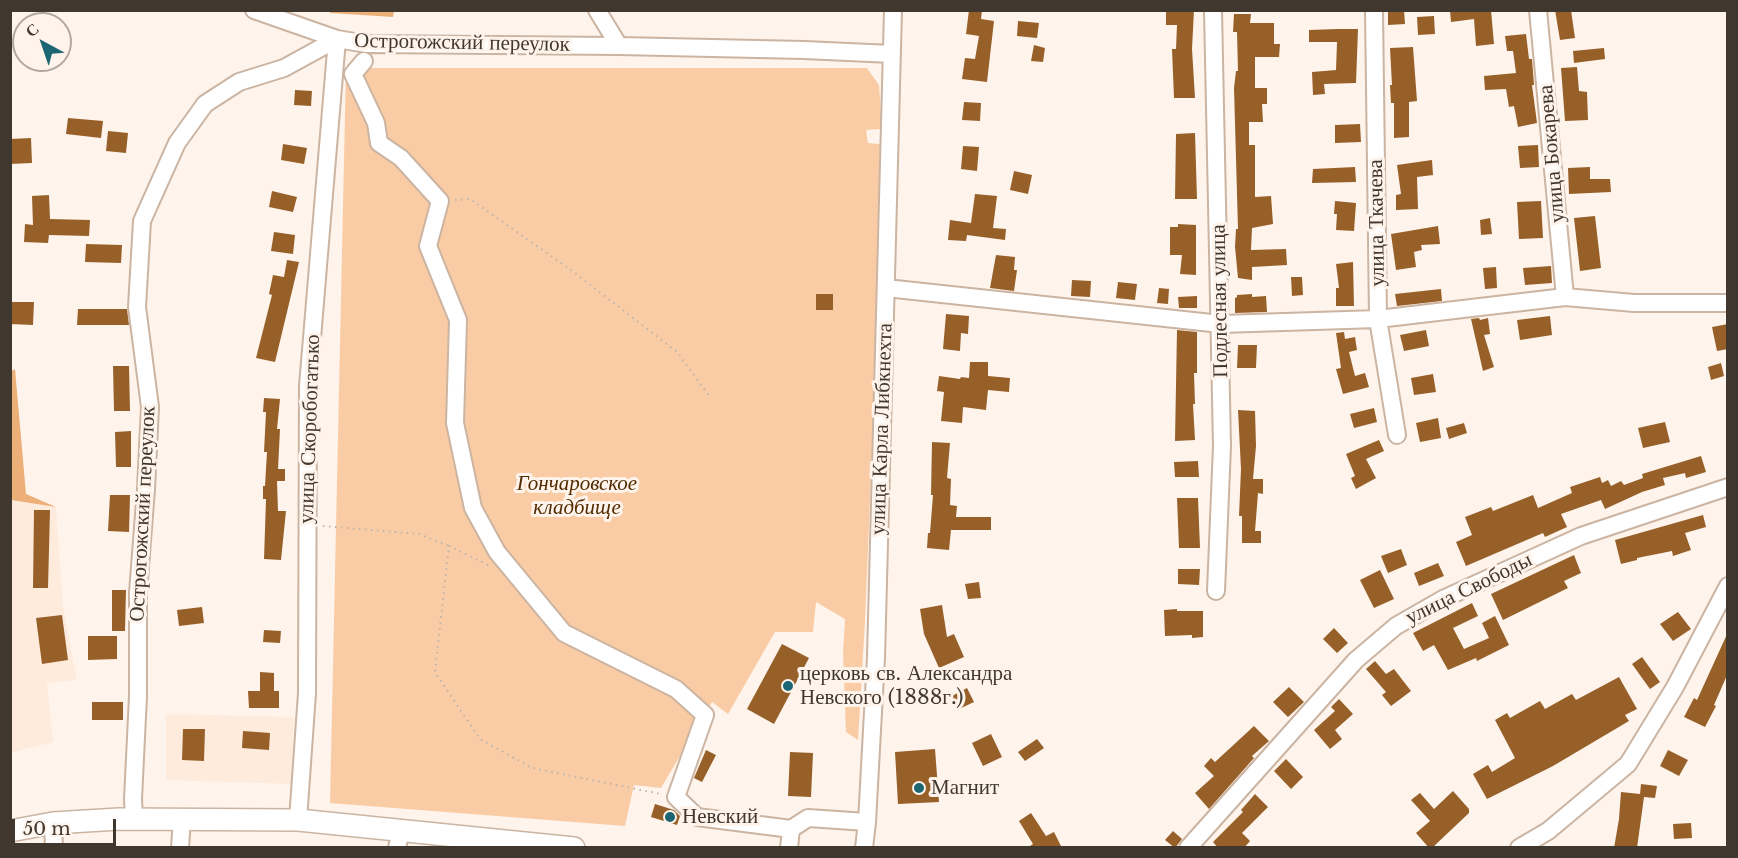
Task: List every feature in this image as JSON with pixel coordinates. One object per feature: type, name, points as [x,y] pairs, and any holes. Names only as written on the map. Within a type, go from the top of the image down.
[{"type":"main road","points":[[10,831],[53,823],[134,818],[298,820],[399,839],[574,848]]},
{"type":"street","points":[[254,10],[337,39]]},
{"type":"street","points":[[597,10],[619,46]]},
{"type":"street","name":"улица Карла Либкнехта","points":[[864,848],[876,645],[893,10]]},
{"type":"street","name":"Подлесная улица","points":[[1213,10],[1222,446],[1216,591]]},
{"type":"street","name":"улица Ткачева","points":[[1374,10],[1378,319],[1397,435]]},
{"type":"street","name":"улица Бокарева","points":[[1538,10],[1565,297]]},
{"type":"street","name":"Острогожский переулок","points":[[134,818],[138,696],[138,593],[150,407],[136,307],[142,221],[177,143],[205,104],[239,82],[284,68],[337,39],[367,44],[619,46],[892,54]]},
{"type":"street","name":"улица Скоробогатько","points":[[298,820],[307,693],[308,386],[337,39]]},
{"type":"street","points":[[364,61],[352,74],[376,123],[379,143],[400,158],[440,201],[428,246],[458,320],[455,423],[473,508],[497,552],[564,633],[676,689],[705,715],[676,797],[697,817],[791,829],[808,818],[867,822]]},
{"type":"street","points":[[886,288],[1221,324],[1378,319],[1565,297],[1634,303],[1728,303]]},
{"type":"street","name":"улица Свободы","points":[[1188,848],[1356,660],[1396,626],[1445,598],[1581,536],[1728,487]]},
{"type":"street","points":[[1519,848],[1548,831],[1628,764],[1675,687],[1728,586]]},
{"type":"street","points":[[180,848],[182,818]]},
{"type":"street","points":[[53,823],[54,848]]},
{"type":"street","points":[[789,848],[791,829]]},
{"type":"path","points":[[440,201],[470,199],[571,270],[677,352],[710,397]]},
{"type":"path","points":[[308,524],[419,534],[490,566]]},
{"type":"path","points":[[449,546],[435,672],[480,740],[532,768],[676,797]]},
{"type":"shaded area","points":[[330,10],[394,11],[393,17],[330,13]]},
{"type":"shaded area","points":[[15,369],[26,494],[56,507],[11,500],[10,372]]},
{"type":"shaded area","points":[[10,500],[56,507],[63,606],[77,680],[47,683],[53,742],[11,753]]},
{"type":"shaded area","points":[[166,714],[294,717],[291,784],[166,780]]},
{"type":"green space","name":"Гончаровское кладбище","points":[[346,68],[867,68],[879,85],[881,113],[880,129],[866,130],[868,143],[880,144],[877,326],[858,740],[846,732],[843,653],[845,619],[816,602],[813,632],[775,632],[728,714],[712,702],[661,788],[634,785],[625,826],[330,803]]},
{"type":"building","points":[[969,10],[982,10],[981,19],[994,21],[987,82],[962,79],[965,58],[975,59],[979,36],[966,34]]},
{"type":"building","points":[[1194,10],[1192,49],[1195,98],[1174,98],[1172,49],[1176,49],[1177,25],[1166,25],[1166,11]]},
{"type":"building","points":[[1404,10],[1405,24],[1388,25],[1388,11]]},
{"type":"building","points":[[1450,10],[1491,10],[1494,44],[1476,46],[1474,19],[1451,22]]},
{"type":"building","points":[[1555,10],[1571,10],[1575,38],[1560,40]]},
{"type":"building","points":[[1234,14],[1251,14],[1250,23],[1274,23],[1274,44],[1280,44],[1279,57],[1255,57],[1255,88],[1267,88],[1267,104],[1262,104],[1263,122],[1249,122],[1249,145],[1255,145],[1255,197],[1271,196],[1273,224],[1252,228],[1251,250],[1286,249],[1287,265],[1252,267],[1252,280],[1238,278],[1235,247],[1236,229],[1238,229],[1234,88],[1236,71],[1238,71],[1237,32],[1233,32]]},
{"type":"building","points":[[1434,16],[1435,34],[1418,35],[1417,17]]},
{"type":"building","points":[[1018,21],[1039,23],[1037,38],[1017,36]]},
{"type":"building","points":[[1358,29],[1356,83],[1324,84],[1325,94],[1313,95],[1312,72],[1336,70],[1337,42],[1309,42],[1309,30]]},
{"type":"building","points":[[1526,34],[1529,59],[1532,59],[1534,85],[1532,85],[1537,123],[1518,127],[1514,106],[1509,107],[1506,89],[1485,90],[1484,76],[1516,73],[1513,51],[1507,51],[1505,36]]},
{"type":"building","points":[[1034,45],[1045,48],[1043,62],[1031,61]]},
{"type":"building","points":[[1413,47],[1417,101],[1409,102],[1409,137],[1394,138],[1390,48]]},
{"type":"building","points":[[1604,48],[1605,59],[1574,63],[1573,51]]},
{"type":"building","points":[[1577,67],[1579,91],[1587,92],[1588,120],[1565,121],[1561,68]]},
{"type":"building","points":[[295,90],[312,91],[311,106],[294,105]]},
{"type":"building","points":[[964,102],[981,103],[980,121],[962,120]]},
{"type":"building","points":[[68,118],[103,121],[101,138],[66,134]]},
{"type":"building","points":[[1360,124],[1361,142],[1335,143],[1335,125]]},
{"type":"building","points":[[108,131],[128,133],[126,153],[106,151]]},
{"type":"building","points":[[1195,133],[1197,199],[1175,199],[1176,134]]},
{"type":"building","points":[[31,138],[32,163],[10,164],[10,139]]},
{"type":"building","points":[[283,144],[307,148],[304,164],[281,160]]},
{"type":"building","points":[[1538,145],[1539,167],[1520,168],[1518,146]]},
{"type":"building","points":[[963,146],[979,147],[977,171],[961,169]]},
{"type":"building","points":[[1432,160],[1433,175],[1417,177],[1418,209],[1396,210],[1396,195],[1401,194],[1397,165]]},
{"type":"building","points":[[1355,167],[1356,182],[1312,183],[1313,169]]},
{"type":"building","points":[[1590,167],[1590,179],[1610,179],[1611,192],[1569,194],[1568,168]]},
{"type":"building","points":[[1014,171],[1032,175],[1028,194],[1010,190]]},
{"type":"building","points":[[272,191],[297,197],[293,212],[269,207]]},
{"type":"building","points":[[975,194],[997,196],[993,228],[1006,229],[1005,240],[967,235],[966,241],[948,240],[950,220],[971,223]]},
{"type":"building","points":[[49,195],[50,219],[90,220],[89,236],[49,235],[48,243],[24,242],[25,224],[33,225],[32,196]]},
{"type":"building","points":[[1335,201],[1356,203],[1354,231],[1336,230]]},
{"type":"building","points":[[1541,201],[1543,238],[1519,239],[1517,202]]},
{"type":"building","points":[[1595,216],[1601,268],[1580,271],[1574,218]]},
{"type":"building","points":[[1490,218],[1492,234],[1481,235],[1480,220]]},
{"type":"building","points":[[1178,224],[1196,225],[1196,275],[1180,274],[1182,255],[1170,255],[1170,227],[1178,227]]},
{"type":"building","points":[[1438,226],[1440,244],[1421,245],[1422,250],[1414,252],[1416,267],[1396,270],[1391,234]]},
{"type":"building","points":[[274,232],[295,235],[293,254],[271,251]]},
{"type":"building","points":[[86,244],[122,245],[121,263],[85,262]]},
{"type":"building","points":[[996,255],[1015,257],[1014,270],[1017,270],[1014,291],[990,288]]},
{"type":"building","points":[[287,260],[299,262],[275,362],[256,358],[272,295],[269,294],[273,275],[284,277]]},
{"type":"building","points":[[1353,262],[1354,306],[1336,306],[1336,288],[1339,288],[1336,264]]},
{"type":"building","points":[[1551,266],[1552,283],[1525,285],[1523,268]]},
{"type":"building","points":[[1496,267],[1497,288],[1485,289],[1483,268]]},
{"type":"building","points":[[1291,277],[1302,277],[1303,295],[1292,296]]},
{"type":"building","points":[[1072,280],[1091,281],[1090,297],[1071,296]]},
{"type":"building","points":[[1118,282],[1137,284],[1135,300],[1116,298]]},
{"type":"building","points":[[1159,288],[1169,289],[1168,304],[1157,303]]},
{"type":"building","points":[[1441,289],[1442,301],[1397,306],[1395,294]]},
{"type":"building","points":[[816,294],[833,294],[833,310],[816,310]]},
{"type":"building","points":[[1252,294],[1252,297],[1266,296],[1267,312],[1235,313],[1237,295]]},
{"type":"building","points":[[1197,296],[1197,308],[1179,308],[1178,297]]},
{"type":"building","points":[[10,302],[34,302],[33,325],[10,324]]},
{"type":"building","points":[[78,309],[127,309],[129,325],[77,325]]},
{"type":"building","points":[[946,314],[969,316],[968,334],[961,333],[960,351],[943,349]]},
{"type":"building","points":[[1550,316],[1552,335],[1520,340],[1517,320]]},
{"type":"building","points":[[1479,318],[1480,320],[1488,318],[1490,334],[1484,335],[1494,367],[1483,371],[1471,319]]},
{"type":"building","points":[[1728,324],[1728,349],[1717,351],[1712,327]]},
{"type":"building","points":[[1177,330],[1197,332],[1197,373],[1194,373],[1195,404],[1193,404],[1195,440],[1175,441]]},
{"type":"building","points":[[1426,330],[1429,346],[1404,351],[1400,335]]},
{"type":"building","points":[[1344,332],[1345,339],[1355,337],[1357,350],[1349,352],[1355,376],[1365,373],[1369,387],[1343,394],[1336,369],[1341,368],[1336,333]]},
{"type":"building","points":[[1238,345],[1257,345],[1256,368],[1237,368]]},
{"type":"building","points":[[970,362],[988,362],[988,376],[1010,378],[1009,392],[988,390],[986,410],[963,407],[962,423],[941,421],[944,392],[937,391],[939,376],[969,378]]},
{"type":"building","points":[[1721,363],[1724,376],[1711,380],[1708,367]]},
{"type":"building","points":[[113,366],[129,366],[130,411],[114,411]]},
{"type":"building","points":[[1433,374],[1436,392],[1414,395],[1411,378]]},
{"type":"building","points":[[264,398],[280,399],[277,429],[280,429],[278,469],[285,469],[285,481],[277,481],[278,511],[286,511],[281,560],[264,559],[266,499],[263,499],[263,486],[265,486],[267,452],[264,452],[266,412],[263,412]]},
{"type":"building","points":[[1374,408],[1377,422],[1354,428],[1350,414]]},
{"type":"building","points":[[1238,410],[1255,411],[1256,446],[1253,479],[1263,479],[1263,494],[1258,493],[1255,531],[1261,531],[1261,543],[1242,543],[1242,516],[1239,516],[1241,469]]},
{"type":"building","points":[[1438,418],[1441,438],[1420,442],[1416,423]]},
{"type":"building","points":[[1665,422],[1670,442],[1643,448],[1638,428]]},
{"type":"building","points":[[1464,423],[1467,433],[1449,439],[1446,428]]},
{"type":"building","points":[[131,431],[131,467],[116,467],[115,432]]},
{"type":"building","points":[[1379,440],[1384,451],[1366,459],[1376,478],[1356,489],[1351,478],[1355,476],[1346,454]]},
{"type":"building","points":[[932,442],[950,443],[947,478],[951,479],[950,505],[957,506],[956,517],[991,517],[991,530],[951,530],[949,550],[927,548],[933,495],[931,495]]},
{"type":"building","points":[[1701,456],[1706,472],[1686,478],[1685,473],[1663,478],[1665,485],[1642,492],[1605,509],[1601,500],[1561,514],[1567,527],[1545,537],[1543,533],[1466,566],[1456,542],[1472,535],[1465,517],[1491,507],[1493,511],[1533,495],[1538,508],[1572,493],[1570,487],[1600,477],[1602,483],[1608,480],[1611,486],[1621,481],[1624,485],[1643,478],[1642,474]]},
{"type":"building","points":[[1198,461],[1199,477],[1175,477],[1174,462]]},
{"type":"building","points":[[110,495],[130,495],[129,532],[108,531]]},
{"type":"building","points":[[1177,498],[1198,498],[1200,548],[1179,548]]},
{"type":"building","points":[[34,510],[50,510],[48,588],[33,588]]},
{"type":"building","points":[[1703,515],[1706,527],[1685,533],[1691,550],[1673,556],[1672,551],[1637,558],[1637,560],[1621,564],[1615,540]]},
{"type":"building","points":[[1401,549],[1407,565],[1388,573],[1381,556]]},
{"type":"building","points":[[1574,555],[1581,573],[1564,581],[1568,588],[1503,620],[1491,594]]},
{"type":"building","points":[[1438,563],[1444,576],[1419,586],[1414,573]]},
{"type":"building","points":[[1178,569],[1200,569],[1199,585],[1178,584]]},
{"type":"building","points":[[1380,570],[1394,599],[1374,608],[1360,580]]},
{"type":"building","points":[[979,582],[981,598],[968,599],[965,584]]},
{"type":"building","points":[[112,590],[126,590],[125,631],[112,631]]},
{"type":"building","points":[[1472,603],[1478,616],[1453,628],[1464,649],[1489,638],[1482,623],[1495,616],[1509,645],[1477,661],[1476,658],[1448,670],[1434,645],[1423,651],[1413,633]]},
{"type":"building","points":[[942,605],[947,637],[954,634],[964,657],[939,668],[924,634],[920,609]]},
{"type":"building","points":[[202,607],[204,623],[179,626],[177,610]]},
{"type":"building","points":[[1177,609],[1177,611],[1203,611],[1203,637],[1165,636],[1164,610]]},
{"type":"building","points":[[1678,612],[1691,629],[1673,641],[1660,624]]},
{"type":"building","points":[[62,615],[68,660],[42,664],[36,618]]},
{"type":"building","points":[[1334,628],[1348,643],[1337,653],[1323,639]]},
{"type":"building","points":[[264,630],[281,631],[280,643],[263,642]]},
{"type":"building","points":[[1728,632],[1728,673],[1714,705],[1716,706],[1705,727],[1684,717],[1694,698],[1697,700]]},
{"type":"building","points":[[88,636],[117,636],[117,659],[88,660]]},
{"type":"building","points":[[782,644],[809,658],[774,724],[747,709]]},
{"type":"building","points":[[1642,657],[1660,682],[1650,689],[1632,664]]},
{"type":"building","points":[[1375,661],[1386,674],[1394,669],[1411,691],[1391,706],[1382,695],[1386,692],[1366,669]]},
{"type":"building","points":[[260,672],[274,673],[274,691],[279,691],[279,708],[249,708],[248,691],[260,691]]},
{"type":"building","points":[[1619,677],[1637,709],[1625,715],[1629,721],[1553,766],[1487,799],[1473,774],[1488,765],[1492,772],[1515,758],[1495,720],[1507,713],[1510,718],[1540,701],[1545,709],[1572,694],[1576,700]]},
{"type":"building","points":[[1289,687],[1304,702],[1288,717],[1273,702]]},
{"type":"building","points":[[967,688],[974,702],[957,710],[950,697]]},
{"type":"building","points":[[1339,699],[1353,714],[1335,730],[1342,739],[1330,749],[1314,730],[1335,711],[1331,707]]},
{"type":"building","points":[[92,702],[123,702],[123,720],[92,720]]},
{"type":"building","points":[[1254,726],[1269,741],[1252,756],[1254,758],[1209,809],[1195,793],[1214,776],[1204,766],[1211,758],[1215,762]]},
{"type":"building","points":[[183,729],[205,729],[204,761],[182,760]]},
{"type":"building","points":[[243,731],[270,733],[269,750],[242,748]]},
{"type":"building","points":[[991,734],[1002,757],[983,766],[972,743]]},
{"type":"building","points":[[1037,739],[1044,748],[1025,761],[1018,752]]},
{"type":"building","points":[[935,749],[939,802],[898,804],[895,752]]},
{"type":"building","points":[[706,750],[716,755],[702,782],[694,778]]},
{"type":"building","points":[[1668,750],[1688,760],[1679,776],[1660,766]]},
{"type":"building","points":[[790,752],[813,753],[811,797],[788,796]]},
{"type":"building","points":[[1286,759],[1303,777],[1291,789],[1274,771]]},
{"type":"building","points":[[1641,784],[1657,786],[1655,798],[1644,797],[1637,848],[1614,848],[1621,792],[1640,794]]},
{"type":"building","points":[[1453,791],[1469,809],[1469,813],[1432,848],[1429,848],[1416,833],[1430,821],[1411,800],[1420,793],[1434,809]]},
{"type":"building","points":[[1255,794],[1268,807],[1242,833],[1250,841],[1244,848],[1218,848],[1213,842],[1243,812],[1241,810]]},
{"type":"building","points":[[655,804],[674,810],[680,816],[677,825],[651,817]]},
{"type":"building","points":[[1031,813],[1046,836],[1054,832],[1062,848],[1027,848],[1033,844],[1019,821]]},
{"type":"building","points":[[1691,823],[1692,838],[1674,839],[1673,824]]},
{"type":"building","points":[[1173,831],[1182,839],[1175,848],[1165,840]]},
{"type":"place","name":"церковь св. Александра Невского (1888г.)","points":[[788,686]]},
{"type":"place","name":"Магнит","points":[[919,788]]},
{"type":"place","name":"Невский","points":[[670,817]]}]
